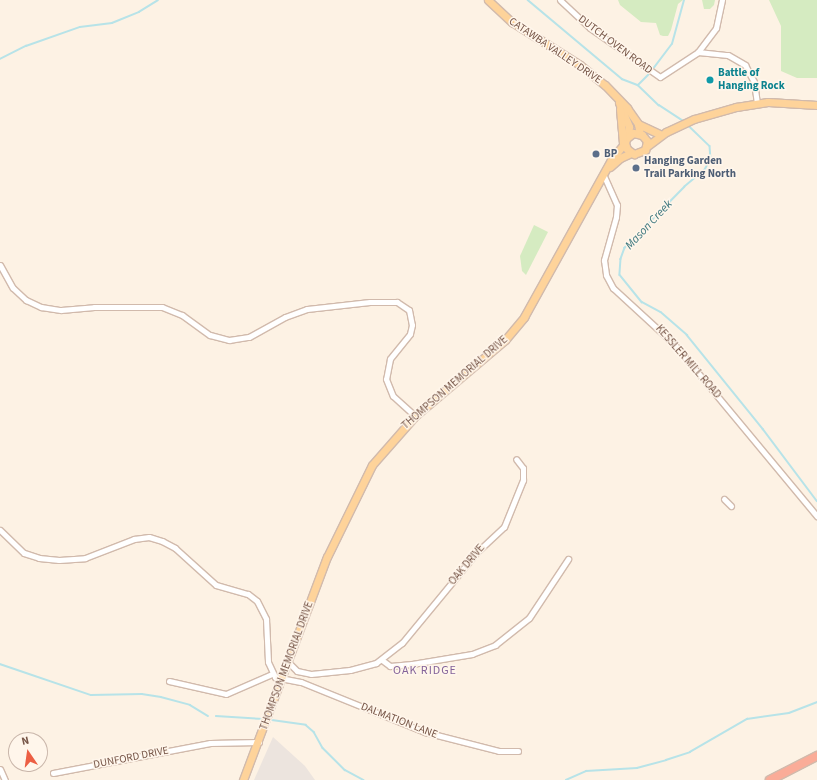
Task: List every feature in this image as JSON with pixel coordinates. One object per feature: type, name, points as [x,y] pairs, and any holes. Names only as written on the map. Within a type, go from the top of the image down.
[{"type":"highway","points":[[770,780],[817,756]]},
{"type":"main road","name":"CATAWBA VALLEY DRIVE","points":[[488,0],[512,22],[580,65],[605,85],[618,97],[638,124],[642,135]]},
{"type":"main road","name":"CATAWBA VALLEY DRIVE","points":[[605,85],[620,105],[625,142]]},
{"type":"main road","points":[[666,132],[642,135],[633,133],[625,142],[631,153],[640,154],[646,147],[666,132],[702,116],[757,103],[780,102],[817,105]]},
{"type":"main road","points":[[638,124],[666,132]]},
{"type":"main road","points":[[642,135],[646,147]]},
{"type":"main road","name":"THOMPSON MEMORIAL DRIVE","points":[[243,780],[283,679],[327,557],[364,478],[380,453],[415,416],[505,340],[524,317],[608,169],[625,142]]},
{"type":"main road","name":"THOMPSON MEMORIAL DRIVE","points":[[608,169],[620,158],[631,153]]},
{"type":"street","name":"DUTCH OVEN ROAD","points":[[560,0],[590,28],[658,76],[663,77],[698,52],[716,28],[722,0]]},
{"type":"street","points":[[698,52],[728,55],[745,65],[754,82],[757,103]]},
{"type":"street","name":"KESSLER MILL ROAD","points":[[604,176],[617,205],[616,217],[606,245],[604,260],[606,275],[613,288],[674,344],[817,516]]},
{"type":"street","points":[[0,265],[13,288],[26,300],[41,307],[61,310],[102,307],[162,307],[182,315],[210,335],[229,340],[249,337],[285,316],[307,309],[370,302],[397,302],[408,310],[412,325],[410,334],[390,359],[386,379],[393,396],[415,416]]},
{"type":"street","name":"OAK DRIVE","points":[[289,663],[297,671],[317,674],[357,668],[382,660],[415,629],[465,566],[504,527],[523,480],[523,468],[516,459]]},
{"type":"street","points":[[724,499],[731,506]]},
{"type":"street","points":[[0,530],[24,552],[48,560],[85,558],[134,539],[149,537],[170,544],[216,585],[248,594],[257,600],[266,619],[268,662],[272,674],[226,694],[169,681]]},
{"type":"street","points":[[382,660],[390,666],[412,664],[472,654],[490,647],[506,638],[529,618],[568,559]]},
{"type":"street","name":"DALMATION LANE","points":[[272,674],[283,679],[301,682],[425,732],[499,751],[518,751]]},
{"type":"street","name":"DUNFORD DRIVE","points":[[53,773],[210,743],[259,742]]},
{"type":"street","points":[[0,769],[5,780]]},
{"type":"shaded area","points":[[273,737],[305,766],[315,780],[254,780]]},
{"type":"green space","points":[[618,0],[683,0],[678,4],[668,36],[663,36],[660,35],[656,23],[641,22],[620,5]]},
{"type":"green space","points":[[702,0],[715,0],[714,5],[710,9],[704,9]]},
{"type":"green space","points":[[769,0],[817,0],[817,78],[797,78],[781,71],[781,26]]},
{"type":"green space","points":[[534,225],[548,232],[526,275],[522,271],[520,256]]},
{"type":"waterway","points":[[0,59],[26,46],[80,27],[112,23],[139,12],[158,0]]},
{"type":"waterway","name":"Mason Creek","points":[[528,0],[622,79],[638,85],[659,105],[684,121]]},
{"type":"waterway","points":[[653,69],[672,44],[684,0]]},
{"type":"waterway","points":[[638,85],[648,75]]},
{"type":"waterway","name":"Mason Creek","points":[[688,125],[710,146],[711,159],[705,170],[685,187],[625,248],[621,259],[620,275],[642,302],[661,312],[687,335],[763,429],[817,501]]},
{"type":"waterway","points":[[0,664],[91,695],[142,694],[161,697],[190,705],[208,716]]},
{"type":"waterway","points":[[566,780],[586,771],[637,768],[666,760],[690,752],[747,719],[789,713],[817,702]]},
{"type":"waterway","points":[[216,716],[263,719]]},
{"type":"waterway","points":[[272,720],[306,725],[314,732],[323,748],[345,770],[364,780]]},
{"type":"place","name":"Battle of Hanging Rock","points":[[710,80]]},
{"type":"place","name":"BP","points":[[596,154]]},
{"type":"place","name":"Hanging Garden Trail Parking North","points":[[636,168]]},
{"type":"district","name":"OAK RIDGE","points":[[425,671]]}]
